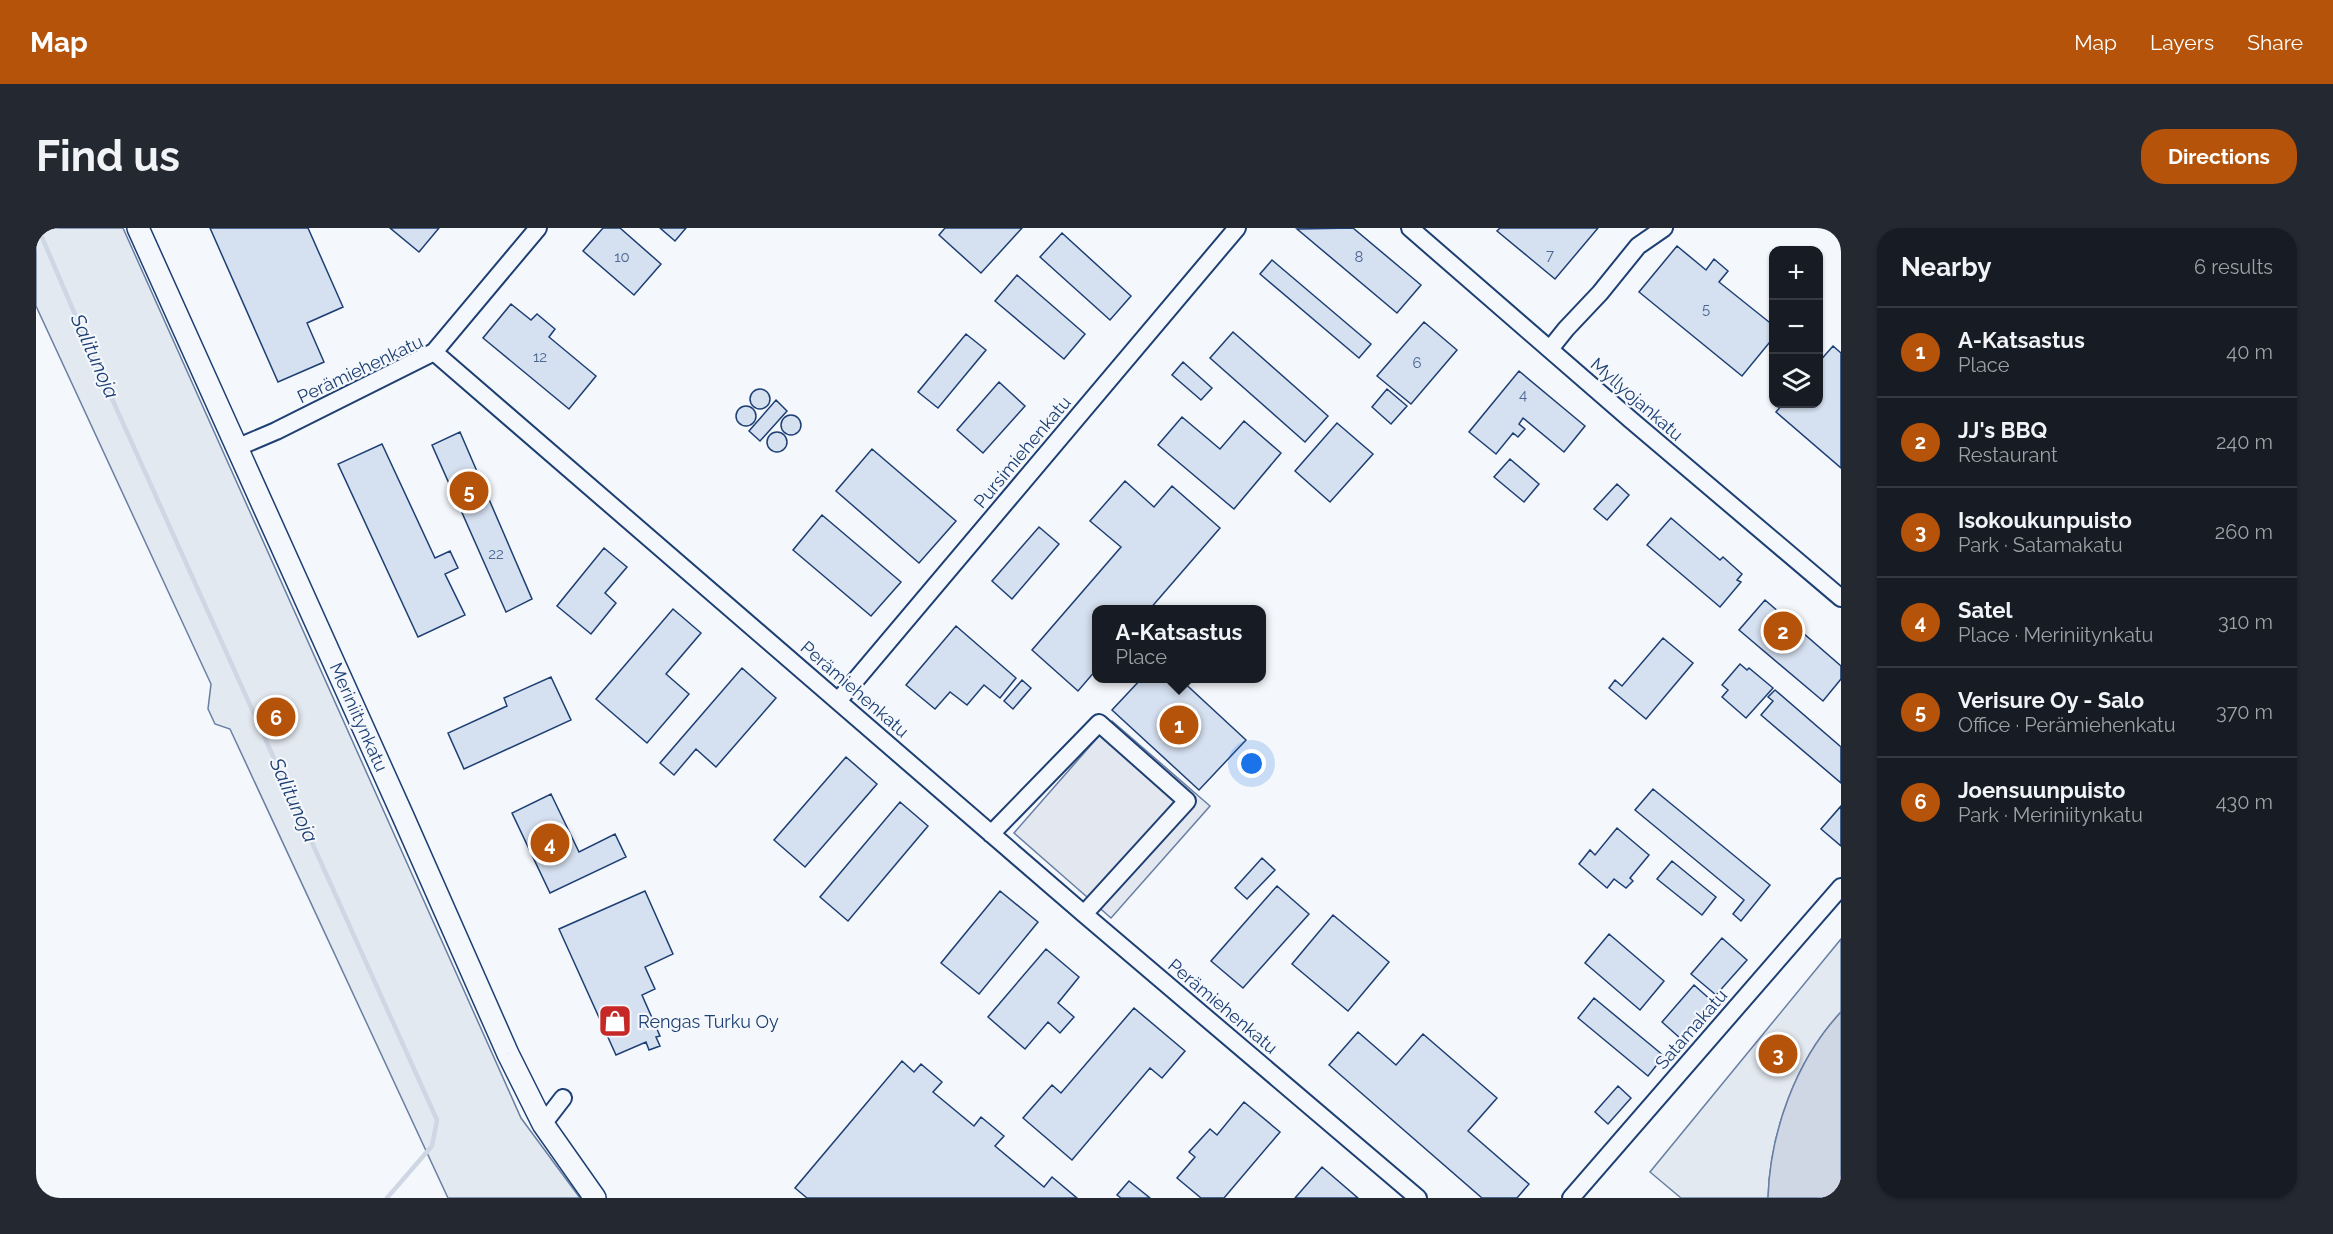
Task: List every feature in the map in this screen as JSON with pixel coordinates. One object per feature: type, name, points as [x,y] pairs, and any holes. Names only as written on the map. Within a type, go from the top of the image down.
[{"type":"main road","name":"Meriniitynkatu","points":[[138,228],[508,1054],[543,1124],[595,1198]]},
{"type":"street","points":[[434,352],[538,228]]},
{"type":"street","name":"Pursimiehenkatu","points":[[838,701],[1237,228]]},
{"type":"street","name":"Myllyojankatu","points":[[1410,228],[1841,598]]},
{"type":"street","points":[[1550,350],[1638,246],[1664,228]]},
{"type":"street","name":"Perämiehenkatu","points":[[236,448],[276,431],[434,352],[1084,914],[1418,1198]]},
{"type":"street","points":[[991,834],[1099,723],[1187,801],[1084,914]]},
{"type":"street","name":"Satamakatu","points":[[1571,1198],[1841,886]]},
{"type":"street","points":[[543,1124],[563,1098]]},
{"type":"shaded area","points":[[36,228],[123,228],[521,1118],[580,1198],[448,1198],[230,729],[215,724],[208,709],[211,684],[36,306]]},
{"type":"shaded area","points":[[1112,721],[1210,806],[1111,918],[1014,833]]},
{"type":"shaded area","points":[[1841,939],[1841,1012],[1811,1052],[1788,1098],[1774,1148],[1768,1198],[1681,1198],[1650,1172]]},
{"type":"shaded area","points":[[1841,1012],[1841,1198],[1768,1198],[1774,1148],[1788,1098],[1811,1052]]},
{"type":"building","points":[[210,228],[308,228],[343,307],[307,323],[324,362],[278,382]]},
{"type":"building","points":[[390,228],[439,228],[419,252]]},
{"type":"building","points":[[603,228],[620,228],[661,264],[634,295],[583,251]]},
{"type":"building","points":[[660,228],[686,228],[675,241]]},
{"type":"building","points":[[945,228],[1022,228],[981,273],[939,235]]},
{"type":"building","points":[[1353,228],[1421,285],[1397,313],[1297,229]]},
{"type":"building","points":[[1500,228],[1598,228],[1555,279],[1497,231]]},
{"type":"building","points":[[1062,233],[1131,296],[1110,320],[1040,257]]},
{"type":"building","points":[[1677,246],[1706,270],[1714,259],[1728,271],[1719,282],[1769,322],[1769,343],[1742,376],[1639,292]]},
{"type":"building","points":[[1272,260],[1371,344],[1359,358],[1260,274]]},
{"type":"building","points":[[1017,275],[1085,334],[1064,359],[995,301]]},
{"type":"building","points":[[511,304],[531,320],[537,314],[555,329],[549,337],[596,376],[569,409],[483,338]]},
{"type":"building","points":[[1424,322],[1457,350],[1411,404],[1377,376]]},
{"type":"building","points":[[1233,332],[1328,416],[1305,442],[1210,358]]},
{"type":"building","points":[[966,334],[986,350],[938,408],[918,392]]},
{"type":"building","points":[[1833,346],[1841,353],[1841,468],[1776,412],[1780,408],[1823,408],[1823,357]]},
{"type":"building","points":[[1183,362],[1212,388],[1201,400],[1172,375]]},
{"type":"building","points":[[1519,371],[1585,426],[1564,452],[1523,418],[1519,424],[1525,429],[1518,437],[1513,433],[1496,454],[1469,432]]},
{"type":"building","points":[[999,382],[1025,406],[983,453],[957,430]]},
{"type":"building","points":[[760,389],[767,392],[770,399],[767,406],[760,409],[753,406],[750,399],[753,392]]},
{"type":"building","points":[[1387,389],[1407,406],[1391,424],[1372,407]]},
{"type":"building","points":[[776,400],[787,411],[760,441],[749,431]]},
{"type":"building","points":[[746,406],[753,409],[756,416],[753,423],[746,426],[739,423],[736,416],[739,409]]},
{"type":"building","points":[[791,415],[798,418],[801,425],[798,432],[791,435],[784,432],[781,425],[784,418]]},
{"type":"building","points":[[1182,417],[1220,449],[1244,421],[1281,453],[1234,509],[1158,445]]},
{"type":"building","points":[[1337,423],[1373,454],[1330,502],[1295,471]]},
{"type":"building","points":[[460,432],[532,599],[506,612],[432,445]]},
{"type":"building","points":[[777,432],[784,435],[787,442],[784,449],[777,452],[770,449],[767,442],[770,435]]},
{"type":"building","points":[[382,444],[435,558],[450,551],[458,568],[445,574],[465,615],[418,637],[338,464]]},
{"type":"building","points":[[872,449],[956,521],[919,563],[836,491]]},
{"type":"building","points":[[1510,459],[1539,484],[1524,502],[1494,477]]},
{"type":"building","points":[[1125,481],[1154,507],[1172,486],[1220,528],[1153,605],[1092,605],[1092,675],[1078,691],[1032,650],[1121,547],[1090,521]]},
{"type":"building","points":[[1617,484],[1629,495],[1607,520],[1594,509]]},
{"type":"building","points":[[822,515],[901,582],[871,616],[793,550]]},
{"type":"building","points":[[1671,518],[1720,560],[1723,557],[1742,574],[1737,580],[1741,582],[1720,607],[1647,545]]},
{"type":"building","points":[[1039,527],[1059,544],[1012,599],[992,581]]},
{"type":"building","points":[[604,548],[627,567],[605,593],[616,603],[591,634],[557,606]]},
{"type":"building","points":[[1765,600],[1841,666],[1841,679],[1823,701],[1739,630]]},
{"type":"building","points":[[673,609],[701,633],[666,674],[689,694],[647,743],[596,699]]},
{"type":"building","points":[[956,626],[1016,678],[1000,698],[984,685],[967,705],[950,692],[935,709],[906,685]]},
{"type":"building","points":[[1663,638],[1693,663],[1646,719],[1609,688],[1615,680],[1622,686]]},
{"type":"building","points":[[1740,664],[1747,670],[1749,668],[1773,688],[1746,718],[1722,697],[1728,690],[1722,685]]},
{"type":"building","points":[[742,668],[776,698],[716,767],[696,749],[674,775],[660,763]]},
{"type":"building","points":[[551,677],[571,720],[464,769],[448,733],[507,706],[504,698]]},
{"type":"building","points":[[1022,680],[1031,688],[1013,709],[1004,701]]},
{"type":"building","points":[[1137,683],[1184,683],[1246,740],[1199,790],[1112,710]]},
{"type":"building","points":[[1775,690],[1841,747],[1841,783],[1761,715],[1773,701],[1768,697]]},
{"type":"building","points":[[846,757],[877,784],[805,867],[774,840]]},
{"type":"building","points":[[1653,789],[1770,885],[1741,921],[1733,914],[1744,900],[1635,810]]},
{"type":"building","points":[[551,794],[579,852],[615,834],[626,857],[550,893],[512,813]]},
{"type":"building","points":[[900,802],[928,826],[848,921],[820,897]]},
{"type":"building","points":[[1841,806],[1841,846],[1821,829]]},
{"type":"building","points":[[1617,828],[1649,855],[1630,878],[1633,881],[1626,888],[1614,879],[1607,888],[1579,864],[1590,850],[1595,855]]},
{"type":"building","points":[[1262,858],[1275,870],[1247,899],[1235,888]]},
{"type":"building","points":[[1672,861],[1716,897],[1702,915],[1657,879]]},
{"type":"building","points":[[1277,886],[1309,914],[1243,988],[1211,961]]},
{"type":"building","points":[[645,891],[673,954],[645,967],[655,989],[642,995],[660,1036],[656,1037],[660,1046],[649,1050],[646,1042],[616,1055],[559,929]]},
{"type":"building","points":[[1000,891],[1038,922],[979,994],[941,963]]},
{"type":"building","points":[[1333,915],[1389,962],[1348,1011],[1292,964]]},
{"type":"building","points":[[1609,934],[1664,981],[1640,1010],[1585,963]]},
{"type":"building","points":[[1722,938],[1747,960],[1716,995],[1691,974]]},
{"type":"building","points":[[1046,949],[1079,977],[1058,1003],[1074,1017],[1060,1033],[1048,1022],[1025,1049],[988,1017]]},
{"type":"building","points":[[1694,985],[1712,1001],[1680,1038],[1662,1022]]},
{"type":"building","points":[[1594,998],[1664,1056],[1648,1076],[1578,1018]]},
{"type":"building","points":[[1134,1008],[1185,1051],[1162,1078],[1150,1068],[1072,1160],[1023,1118],[1052,1085],[1061,1093]]},
{"type":"building","points":[[1358,1032],[1396,1065],[1423,1034],[1497,1098],[1468,1131],[1529,1184],[1517,1198],[1482,1198],[1329,1065]]},
{"type":"building","points":[[902,1061],[914,1072],[921,1064],[942,1082],[933,1092],[974,1126],[981,1117],[1004,1136],[995,1146],[1044,1187],[1052,1177],[1077,1198],[807,1198],[795,1188]]},
{"type":"building","points":[[1618,1086],[1631,1098],[1608,1124],[1595,1112]]},
{"type":"building","points":[[1244,1102],[1280,1132],[1224,1198],[1201,1198],[1177,1178],[1195,1157],[1189,1152],[1210,1129],[1217,1135]]},
{"type":"building","points":[[1322,1167],[1358,1198],[1295,1198]]},
{"type":"building","points":[[1129,1181],[1150,1198],[1121,1198],[1117,1195]]},
{"type":"waterway","name":"Salitunoja","points":[[38,228],[95,361],[437,1120],[432,1146],[387,1198]]},
{"type":"place","name":"Verisure Oy - Salo","points":[[469,491]]},
{"type":"place","name":"JJ's BBQ","points":[[1783,631]]},
{"type":"place","name":"Joensuunpuisto","points":[[276,717]]},
{"type":"place","name":"A-Katsastus","points":[[1179,725]]},
{"type":"place","name":"Satel","points":[[550,843]]},
{"type":"place","name":"Rengas Turku Oy","points":[[615,1021]]},
{"type":"place","name":"Isokoukunpuisto","points":[[1778,1054]]}]
